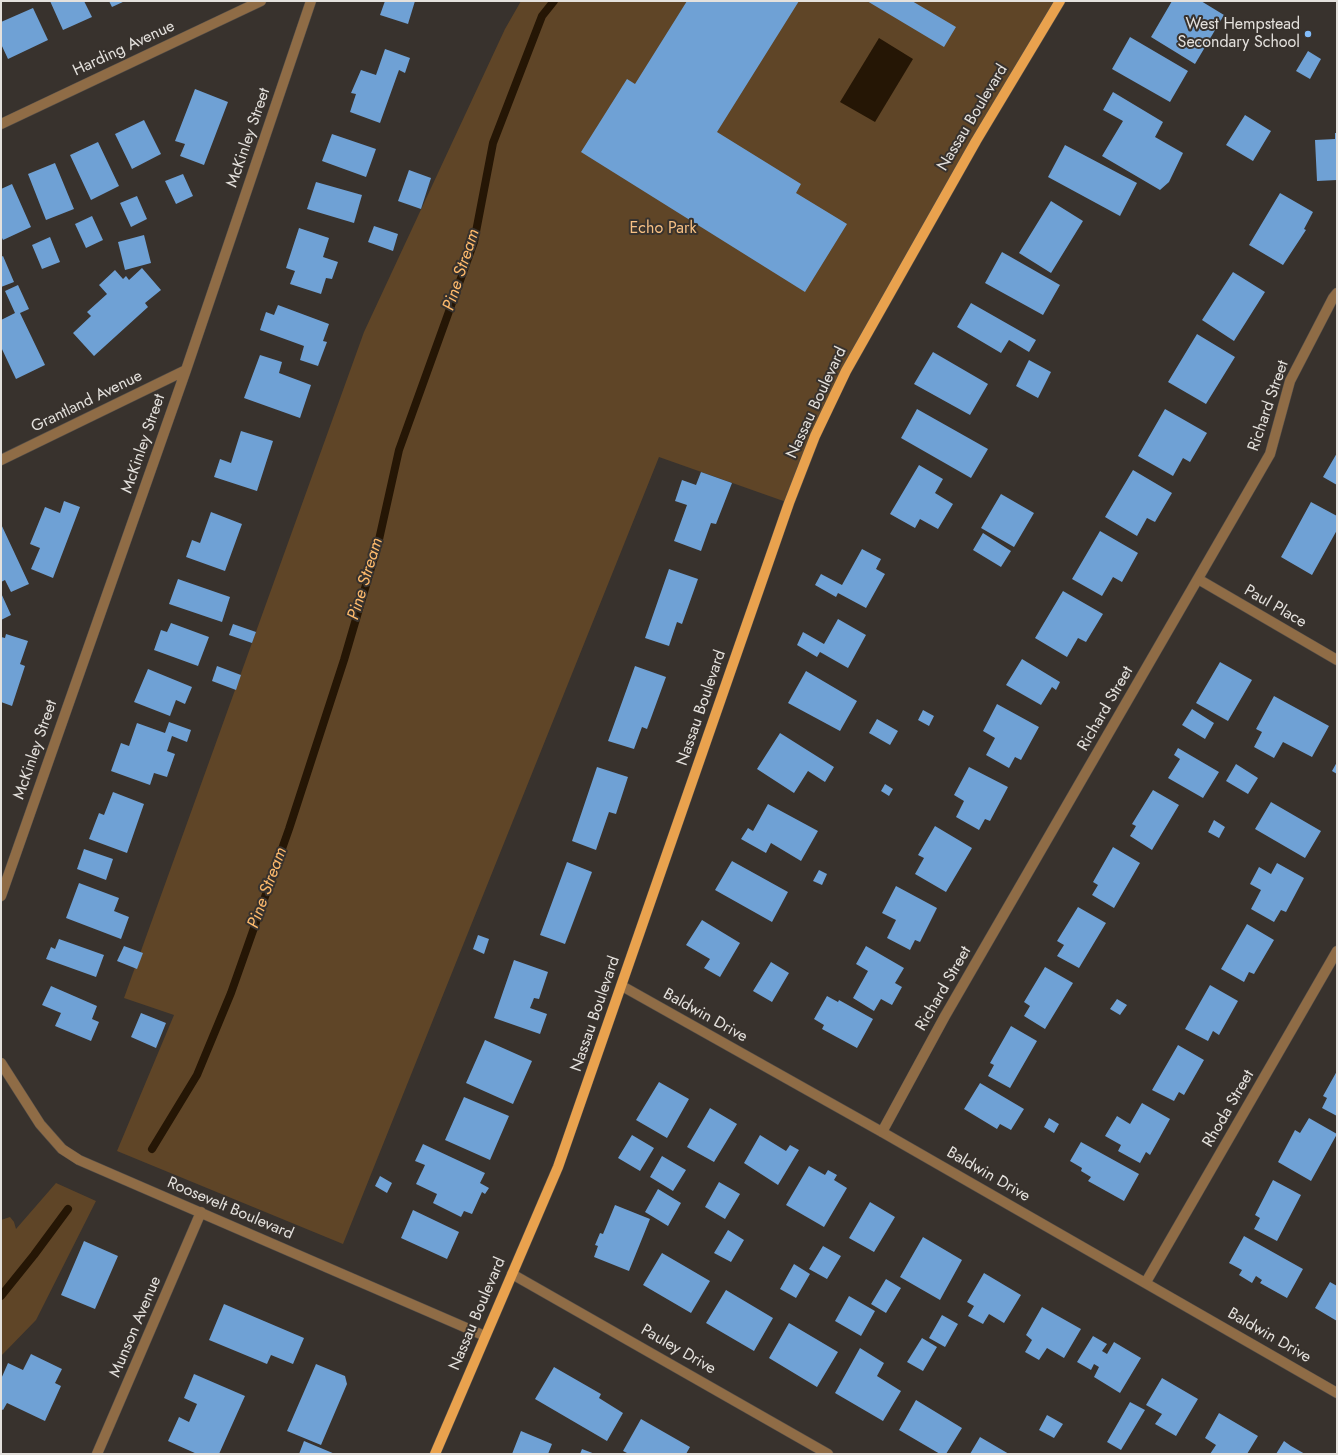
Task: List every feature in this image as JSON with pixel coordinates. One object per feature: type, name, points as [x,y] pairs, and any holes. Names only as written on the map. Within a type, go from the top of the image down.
[{"type":"main road","name":"Nassau Boulevard","points":[[435,1454],[558,1167],[789,503],[815,436],[846,371],[964,161],[1060,1]]},
{"type":"street","name":"Harding Avenue","points":[[1,124],[260,1]]},
{"type":"street","name":"McKinley Street","points":[[1,896],[186,370],[311,1]]},
{"type":"street","name":"Richard Street","points":[[882,1132],[945,1016],[1270,454],[1290,381],[1332,298],[1337,293]]},
{"type":"street","name":"Grantland Avenue","points":[[1,460],[186,370]]},
{"type":"street","name":"Paul Place","points":[[1198,579],[1337,660]]},
{"type":"street","name":"Rhoda Street","points":[[1146,1282],[1337,951]]},
{"type":"street","name":"Baldwin Drive","points":[[622,986],[1146,1282],[1337,1393]]},
{"type":"street","name":"Roosevelt Boulevard","points":[[1,1063],[40,1124],[62,1149],[79,1160],[485,1336]]},
{"type":"street","name":"Munson Avenue","points":[[97,1454],[201,1212]]},
{"type":"street","name":"Pauley Drive","points":[[512,1274],[828,1454]]},
{"type":"green space","name":"Echo Park","points":[[521,1],[1060,1],[846,371],[789,503],[659,457],[343,1244],[117,1151],[174,1015],[124,998],[364,332],[505,29]]},
{"type":"green space","points":[[56,1183],[96,1201],[36,1320],[1,1356],[1,1220],[10,1217],[14,1222],[16,1229]]},
{"type":"shaded area","points":[[879,38],[913,59],[875,122],[840,102]]},
{"type":"building","points":[[50,1],[84,1],[92,17],[63,30]]},
{"type":"building","points":[[109,1],[125,1],[112,7]]},
{"type":"building","points":[[385,1],[415,1],[408,24],[380,15]]},
{"type":"building","points":[[687,1],[799,1],[717,132],[801,184],[796,193],[847,224],[805,292],[581,152],[627,79],[635,84]]},
{"type":"building","points":[[867,1],[912,1],[956,27],[944,47]]},
{"type":"building","points":[[1172,1],[1201,1],[1224,15],[1195,64],[1151,37]]},
{"type":"building","points":[[33,8],[48,40],[8,59],[1,44],[1,22]]},
{"type":"building","points":[[1130,37],[1188,71],[1170,102],[1112,69]]},
{"type":"building","points":[[385,49],[410,58],[405,73],[399,70],[380,123],[350,112],[356,94],[351,93],[361,70],[376,75]]},
{"type":"building","points":[[1308,51],[1321,59],[1310,79],[1296,71]]},
{"type":"building","points":[[195,89],[228,102],[204,165],[180,156],[185,144],[175,141]]},
{"type":"building","points":[[1113,92],[1163,122],[1155,137],[1183,153],[1169,182],[1160,190],[1102,156],[1123,121],[1103,110]]},
{"type":"building","points":[[1245,115],[1271,131],[1253,161],[1226,145]]},
{"type":"building","points":[[144,120],[161,154],[132,169],[115,134]]},
{"type":"building","points":[[1335,133],[1337,133],[1337,180],[1317,181],[1315,140],[1335,139]]},
{"type":"building","points":[[332,134],[376,149],[366,177],[322,161]]},
{"type":"building","points":[[98,142],[119,186],[91,200],[70,155]]},
{"type":"building","points":[[1065,145],[1137,183],[1120,216],[1048,177]]},
{"type":"building","points":[[55,163],[74,209],[46,220],[28,174]]},
{"type":"building","points":[[409,170],[431,178],[421,209],[398,201]]},
{"type":"building","points":[[183,174],[193,196],[176,204],[165,181]]},
{"type":"building","points":[[316,182],[362,195],[354,223],[307,209]]},
{"type":"building","points":[[12,184],[31,227],[3,240],[1,236],[1,189]]},
{"type":"building","points":[[1280,193],[1313,212],[1304,229],[1306,230],[1283,265],[1249,245]]},
{"type":"building","points":[[137,196],[147,219],[131,227],[120,203]]},
{"type":"building","points":[[1051,201],[1083,221],[1051,273],[1019,253]]},
{"type":"building","points":[[92,216],[103,240],[86,248],[75,224]]},
{"type":"building","points":[[374,226],[398,234],[393,251],[368,242]]},
{"type":"building","points":[[299,228],[329,238],[323,257],[338,262],[332,279],[326,278],[321,294],[290,284],[295,271],[286,268]]},
{"type":"building","points":[[144,235],[151,263],[125,270],[118,242]]},
{"type":"building","points":[[50,237],[60,262],[42,269],[32,245]]},
{"type":"building","points":[[1002,252],[1060,285],[1043,315],[985,283]]},
{"type":"building","points":[[3,256],[14,282],[1,287],[1,257]]},
{"type":"building","points":[[142,268],[161,290],[145,303],[148,307],[94,356],[73,333],[91,316],[87,312],[107,294],[99,285],[115,270],[123,279],[126,276],[129,280]]},
{"type":"building","points":[[1233,272],[1265,292],[1234,341],[1202,320]]},
{"type":"building","points":[[18,285],[29,309],[20,313],[45,365],[16,379],[1,347],[1,320],[15,313],[5,291]]},
{"type":"building","points":[[971,303],[1036,340],[1029,352],[1009,340],[1001,353],[957,327]]},
{"type":"building","points":[[278,305],[329,324],[323,341],[327,342],[318,366],[300,360],[304,346],[260,330],[266,312],[274,315]]},
{"type":"building","points":[[1197,334],[1235,357],[1206,404],[1168,382]]},
{"type":"building","points":[[933,352],[988,384],[970,415],[914,384]]},
{"type":"building","points":[[260,355],[282,362],[279,373],[311,385],[300,418],[244,398]]},
{"type":"building","points":[[1029,360],[1051,372],[1038,398],[1016,386]]},
{"type":"building","points":[[917,409],[988,449],[971,478],[901,438]]},
{"type":"building","points":[[1165,409],[1207,433],[1190,462],[1183,458],[1173,476],[1138,456]]},
{"type":"building","points":[[241,431],[273,441],[257,491],[214,477],[220,459],[231,463]]},
{"type":"building","points":[[1337,453],[1337,485],[1323,477]]},
{"type":"building","points":[[919,465],[943,479],[935,493],[953,504],[938,529],[920,519],[915,528],[890,514]]},
{"type":"building","points":[[1133,470],[1172,493],[1155,522],[1147,518],[1137,536],[1105,517]]},
{"type":"building","points":[[701,472],[732,483],[716,524],[711,523],[701,551],[674,541],[687,505],[675,501],[682,480],[696,485]]},
{"type":"building","points":[[1001,494],[1034,513],[1014,547],[981,528]]},
{"type":"building","points":[[64,501],[80,507],[53,578],[31,569],[40,548],[30,544],[45,507],[60,513]]},
{"type":"building","points":[[1311,502],[1337,516],[1337,530],[1312,575],[1281,557]]},
{"type":"building","points":[[211,512],[242,524],[225,571],[186,557],[192,540],[200,543]]},
{"type":"building","points":[[1,524],[29,584],[11,592],[5,580],[1,582]]},
{"type":"building","points":[[1100,531],[1138,553],[1122,582],[1113,577],[1102,596],[1072,579]]},
{"type":"building","points":[[983,533],[1011,551],[1001,567],[973,550]]},
{"type":"building","points":[[862,549],[881,559],[876,569],[885,574],[866,608],[838,593],[836,597],[815,585],[821,574],[842,585]]},
{"type":"building","points":[[669,569],[698,579],[682,624],[677,622],[669,646],[645,638]]},
{"type":"building","points":[[178,579],[230,597],[222,622],[169,604]]},
{"type":"building","points":[[1063,591],[1103,614],[1086,642],[1078,638],[1067,657],[1035,638]]},
{"type":"building","points":[[1,593],[11,615],[1,620]]},
{"type":"building","points":[[838,619],[866,635],[848,668],[820,652],[817,657],[797,645],[803,632],[824,644]]},
{"type":"building","points":[[171,623],[209,637],[198,666],[154,650],[161,630],[167,632]]},
{"type":"building","points":[[233,624],[256,632],[252,643],[229,635]]},
{"type":"building","points":[[6,634],[28,641],[20,664],[25,666],[12,706],[1,702],[1,637],[5,638]]},
{"type":"building","points":[[1022,659],[1060,682],[1056,690],[1052,687],[1041,705],[1006,685]]},
{"type":"building","points":[[1220,662],[1252,680],[1228,721],[1196,703]]},
{"type":"building","points":[[217,666],[241,675],[236,690],[212,681]]},
{"type":"building","points":[[635,666],[666,677],[647,729],[642,727],[634,749],[608,741]]},
{"type":"building","points":[[148,669],[192,687],[185,704],[176,700],[170,716],[134,702]]},
{"type":"building","points":[[806,671],[857,701],[840,731],[788,703]]},
{"type":"building","points":[[1274,696],[1329,726],[1312,757],[1283,742],[1274,758],[1254,747],[1262,732],[1256,729]]},
{"type":"building","points":[[997,704],[1039,727],[1021,760],[1015,757],[1009,768],[986,755],[995,738],[983,731]]},
{"type":"building","points":[[1192,709],[1214,723],[1205,739],[1182,725]]},
{"type":"building","points":[[923,710],[934,716],[929,726],[918,720]]},
{"type":"building","points":[[877,719],[898,731],[890,745],[869,733]]},
{"type":"building","points":[[169,722],[191,730],[187,742],[172,736],[167,751],[175,754],[167,777],[154,773],[150,785],[111,771],[121,743],[129,746],[137,723],[165,733]]},
{"type":"building","points":[[780,733],[834,767],[825,782],[808,771],[794,793],[757,769]]},
{"type":"building","points":[[1178,748],[1219,772],[1203,798],[1168,778],[1180,759],[1174,755]]},
{"type":"building","points":[[1337,762],[1337,774],[1332,771]]},
{"type":"building","points":[[1236,764],[1258,778],[1248,794],[1226,781]]},
{"type":"building","points":[[597,767],[628,777],[616,814],[609,812],[596,850],[572,841]]},
{"type":"building","points":[[969,767],[1008,787],[990,821],[985,819],[979,830],[956,817],[964,801],[954,795]]},
{"type":"building","points":[[885,784],[893,789],[889,796],[881,791]]},
{"type":"building","points":[[1153,790],[1179,805],[1152,850],[1130,836],[1136,826],[1132,824]]},
{"type":"building","points":[[113,792],[144,804],[127,853],[89,839],[99,813],[104,815]]},
{"type":"building","points":[[1271,802],[1321,831],[1305,858],[1255,829]]},
{"type":"building","points":[[768,804],[818,831],[801,861],[771,843],[766,853],[741,839],[748,828],[753,831]]},
{"type":"building","points":[[1214,820],[1225,827],[1219,838],[1208,832]]},
{"type":"building","points":[[935,826],[972,848],[946,892],[915,874],[924,858],[918,855]]},
{"type":"building","points":[[1113,847],[1140,863],[1114,908],[1092,895],[1098,885],[1093,882]]},
{"type":"building","points":[[84,849],[113,859],[106,880],[77,869]]},
{"type":"building","points":[[732,861],[788,892],[772,922],[715,890]]},
{"type":"building","points":[[567,862],[592,872],[565,944],[540,935]]},
{"type":"building","points":[[1277,863],[1304,878],[1286,912],[1281,910],[1274,922],[1251,909],[1261,890],[1250,884],[1259,867],[1271,874]]},
{"type":"building","points":[[819,870],[827,874],[822,885],[813,881]]},
{"type":"building","points":[[79,883],[119,898],[114,911],[129,917],[121,939],[66,918]]},
{"type":"building","points":[[896,886],[937,908],[920,942],[915,940],[910,950],[887,938],[896,920],[882,913]]},
{"type":"building","points":[[1078,907],[1106,923],[1079,968],[1057,956],[1064,945],[1057,941]]},
{"type":"building","points":[[702,920],[740,943],[720,977],[704,968],[710,959],[686,945]]},
{"type":"building","points":[[1247,924],[1274,940],[1254,974],[1249,972],[1244,982],[1221,969]]},
{"type":"building","points":[[478,935],[489,939],[484,954],[473,949]]},
{"type":"building","points":[[59,939],[104,955],[96,977],[46,959],[51,947],[55,949]]},
{"type":"building","points":[[124,946],[143,953],[137,969],[117,961]]},
{"type":"building","points":[[866,946],[904,968],[895,983],[902,987],[892,1005],[881,999],[874,1011],[853,998],[868,971],[856,964]]},
{"type":"building","points":[[514,960],[548,972],[539,999],[534,998],[530,1008],[547,1014],[540,1034],[494,1018]]},
{"type":"building","points":[[771,962],[789,973],[772,1002],[753,991]]},
{"type":"building","points":[[1045,967],[1073,983],[1045,1029],[1024,1016],[1030,1006],[1024,1002]]},
{"type":"building","points":[[1210,985],[1238,1001],[1219,1035],[1213,1031],[1208,1041],[1185,1029]]},
{"type":"building","points":[[51,986],[97,1006],[92,1019],[99,1022],[91,1041],[55,1026],[61,1013],[42,1005]]},
{"type":"building","points":[[827,996],[838,1002],[839,1000],[873,1019],[857,1048],[822,1029],[824,1025],[814,1019]]},
{"type":"building","points":[[1117,999],[1127,1005],[1120,1015],[1110,1009]]},
{"type":"building","points":[[141,1013],[166,1023],[156,1048],[131,1037]]},
{"type":"building","points":[[1011,1026],[1037,1041],[1010,1088],[988,1076],[994,1065],[990,1063]]},
{"type":"building","points":[[485,1040],[532,1061],[513,1104],[466,1083]]},
{"type":"building","points":[[1178,1045],[1204,1060],[1184,1095],[1179,1092],[1174,1101],[1152,1090]]},
{"type":"building","points":[[1337,1071],[1337,1116],[1322,1108],[1327,1098],[1323,1096]]},
{"type":"building","points":[[659,1082],[689,1099],[667,1138],[636,1120]]},
{"type":"building","points":[[980,1083],[1024,1109],[1011,1130],[1000,1124],[997,1129],[964,1109]]},
{"type":"building","points":[[464,1097],[509,1116],[490,1160],[445,1140]]},
{"type":"building","points":[[1142,1103],[1170,1119],[1150,1155],[1146,1152],[1140,1163],[1118,1151],[1121,1145],[1105,1136],[1117,1116],[1130,1124]]},
{"type":"building","points":[[710,1108],[737,1124],[714,1162],[687,1147]]},
{"type":"building","points":[[1049,1118],[1059,1124],[1054,1133],[1044,1127]]},
{"type":"building","points":[[1309,1118],[1337,1134],[1311,1181],[1278,1162],[1295,1130],[1300,1133]]},
{"type":"building","points":[[632,1135],[654,1148],[640,1171],[618,1158]]},
{"type":"building","points":[[760,1135],[786,1151],[790,1145],[799,1150],[778,1185],[744,1163]]},
{"type":"building","points":[[1081,1142],[1139,1174],[1124,1201],[1088,1181],[1091,1177],[1081,1171],[1082,1168],[1070,1161]]},
{"type":"building","points":[[423,1144],[485,1173],[480,1183],[489,1188],[485,1194],[482,1192],[472,1214],[464,1211],[461,1217],[433,1203],[437,1194],[416,1184],[425,1165],[415,1161]]},
{"type":"building","points":[[662,1156],[686,1170],[673,1191],[650,1177]]},
{"type":"building","points":[[809,1166],[825,1175],[828,1170],[837,1175],[834,1180],[847,1188],[824,1227],[786,1205]]},
{"type":"building","points":[[380,1176],[392,1183],[387,1193],[375,1186]]},
{"type":"building","points":[[1273,1180],[1301,1195],[1277,1241],[1254,1229],[1260,1218],[1255,1215]]},
{"type":"building","points":[[719,1182],[740,1194],[725,1219],[705,1207]]},
{"type":"building","points":[[658,1189],[681,1203],[668,1226],[645,1212]]},
{"type":"building","points":[[870,1202],[895,1217],[874,1252],[849,1238]]},
{"type":"building","points":[[615,1205],[650,1219],[629,1271],[594,1257],[598,1246],[595,1245],[600,1233],[603,1234]]},
{"type":"building","points":[[413,1210],[459,1232],[447,1259],[401,1238]]},
{"type":"building","points":[[728,1230],[744,1240],[731,1262],[714,1253]]},
{"type":"building","points":[[1244,1236],[1303,1269],[1287,1298],[1260,1283],[1262,1280],[1256,1276],[1252,1283],[1239,1275],[1242,1270],[1229,1263]]},
{"type":"building","points":[[923,1237],[962,1260],[940,1300],[900,1277]]},
{"type":"building","points":[[84,1241],[118,1256],[95,1309],[61,1295]]},
{"type":"building","points":[[823,1246],[841,1256],[827,1279],[809,1269]]},
{"type":"building","points":[[662,1253],[710,1281],[691,1313],[643,1285]]},
{"type":"building","points":[[794,1264],[810,1274],[796,1298],[780,1289]]},
{"type":"building","points":[[984,1273],[1021,1295],[1004,1323],[989,1314],[983,1324],[968,1316],[974,1306],[967,1302]]},
{"type":"building","points":[[886,1279],[901,1288],[886,1313],[871,1304]]},
{"type":"building","points":[[1330,1282],[1337,1286],[1337,1321],[1315,1308]]},
{"type":"building","points":[[726,1290],[773,1318],[754,1351],[706,1323]]},
{"type":"building","points":[[849,1296],[875,1311],[861,1336],[835,1321]]},
{"type":"building","points":[[224,1304],[304,1338],[293,1364],[271,1355],[267,1364],[209,1340]]},
{"type":"building","points":[[1042,1307],[1081,1329],[1064,1358],[1047,1348],[1039,1360],[1025,1352],[1032,1340],[1026,1335]]},
{"type":"building","points":[[942,1315],[958,1324],[945,1347],[929,1338]]},
{"type":"building","points":[[789,1323],[838,1352],[817,1387],[769,1358]]},
{"type":"building","points":[[1093,1336],[1107,1344],[1102,1351],[1107,1354],[1114,1342],[1141,1358],[1120,1393],[1094,1377],[1099,1367],[1094,1364],[1091,1370],[1077,1362]]},
{"type":"building","points":[[922,1338],[937,1347],[923,1371],[907,1362]]},
{"type":"building","points":[[860,1348],[884,1363],[877,1376],[901,1391],[883,1421],[835,1393]]},
{"type":"building","points":[[31,1354],[62,1369],[55,1383],[61,1386],[45,1421],[7,1403],[3,1410],[1,1409],[1,1379],[8,1363],[23,1370]]},
{"type":"building","points":[[316,1364],[345,1376],[347,1384],[321,1445],[287,1431]]},
{"type":"building","points":[[554,1367],[601,1394],[599,1398],[623,1413],[607,1441],[535,1399]]},
{"type":"building","points":[[194,1374],[245,1396],[219,1454],[197,1454],[168,1441],[179,1417],[189,1422],[197,1404],[184,1398]]},
{"type":"building","points":[[1162,1378],[1198,1399],[1176,1436],[1155,1424],[1162,1414],[1146,1405]]},
{"type":"building","points":[[916,1400],[962,1428],[946,1454],[940,1454],[899,1430]]},
{"type":"building","points":[[1130,1402],[1145,1410],[1121,1450],[1107,1442]]},
{"type":"building","points":[[1219,1413],[1258,1436],[1247,1454],[1210,1454],[1216,1445],[1205,1438]]},
{"type":"building","points":[[1047,1415],[1063,1424],[1054,1438],[1039,1430]]},
{"type":"building","points":[[641,1419],[690,1447],[686,1454],[629,1454],[623,1451]]},
{"type":"building","points":[[521,1431],[552,1444],[548,1454],[512,1454]]},
{"type":"building","points":[[980,1437],[1009,1454],[970,1454]]},
{"type":"building","points":[[304,1441],[335,1454],[299,1454]]},
{"type":"building","points":[[1284,1441],[1291,1446],[1305,1454],[1276,1454]]},
{"type":"building","points":[[582,1449],[595,1454],[580,1454]]},
{"type":"waterway","name":"Pine Stream","points":[[152,1149],[197,1075],[231,993],[289,829],[344,660],[378,544],[399,450],[474,242],[493,143],[542,16],[554,1]]},
{"type":"waterway","name":"Pine Stream","points":[[1,1296],[68,1209]]},
{"type":"place","name":"West Hempstead Secondary School","points":[[1308,34]]}]
